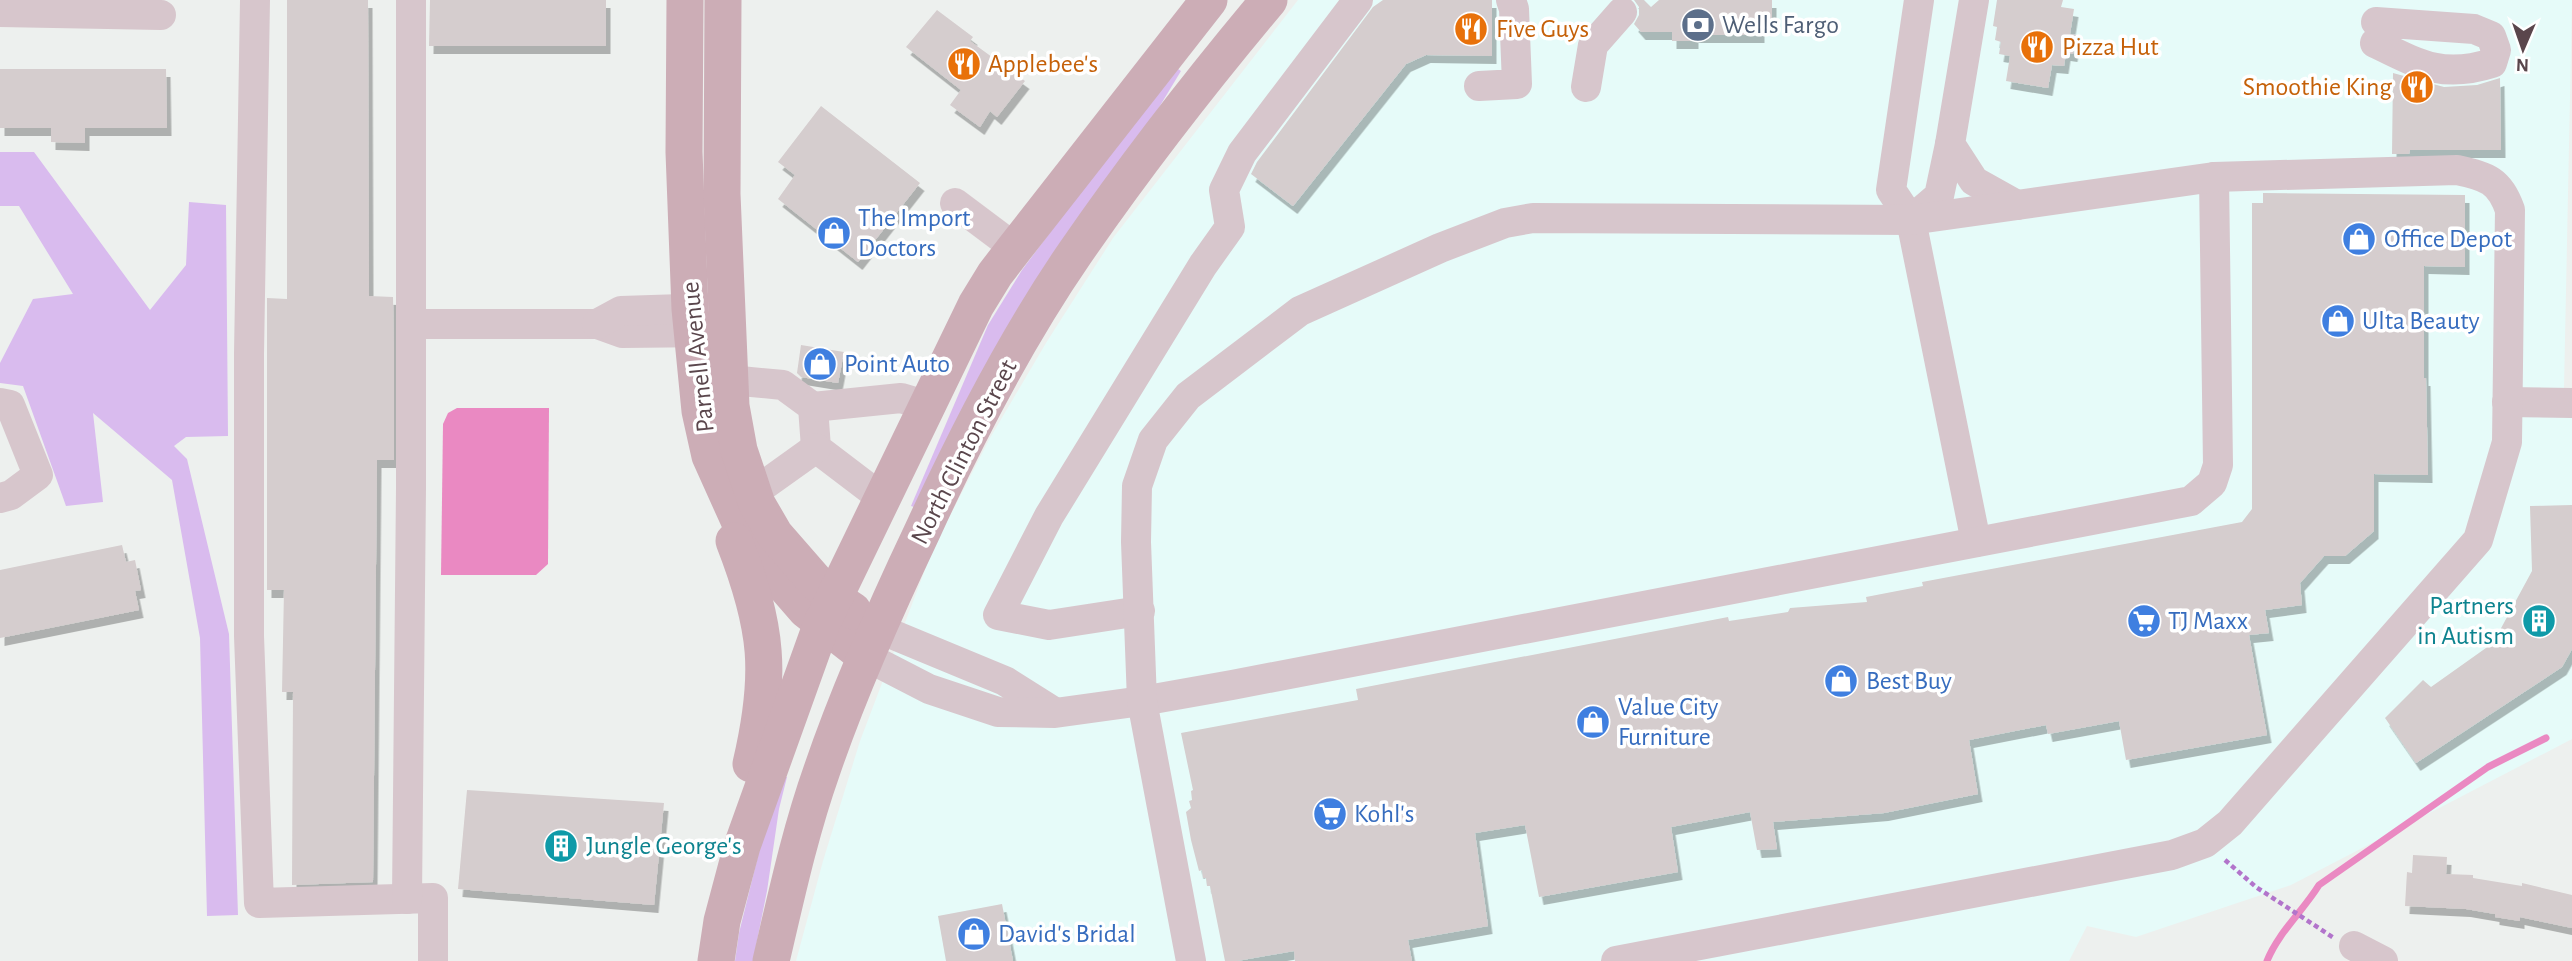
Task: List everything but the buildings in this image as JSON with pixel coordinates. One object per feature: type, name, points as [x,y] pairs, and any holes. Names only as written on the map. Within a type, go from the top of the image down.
[{"type":"main road","name":"Parnell Avenue","points":[[685,0],[684,152],[691,321],[699,411],[710,456],[742,527],[761,558],[806,610],[828,611]]},
{"type":"main road","name":"Parnell Avenue","points":[[723,0],[722,194],[731,406],[739,450],[757,504],[775,535],[810,576],[828,611],[871,642]]},
{"type":"main road","name":"North Clinton Street","points":[[716,961],[742,846],[828,611],[976,305],[995,274],[1209,0]]},
{"type":"main road","name":"North Clinton Street","points":[[771,961],[800,841],[821,770],[871,642],[947,475],[1041,306],[1075,254],[1121,190],[1269,0]]},
{"type":"main road","points":[[710,456],[718,502],[751,585],[762,629],[765,666],[761,721],[748,778],[742,846]]},
{"type":"street","points":[[255,0],[249,354],[249,636],[259,903],[433,898],[433,961]]},
{"type":"street","points":[[407,899],[412,324],[411,0]]},
{"type":"street","points":[[1140,611],[1049,625],[998,615],[1049,516],[1203,265],[1230,227],[1224,190],[1242,153],[1358,0]]},
{"type":"street","points":[[1479,86],[1517,84],[1514,9],[1511,0]]},
{"type":"street","points":[[1919,0],[1891,190],[1911,220],[1976,542]]},
{"type":"street","points":[[1911,220],[1940,196],[1974,0]]},
{"type":"street","points":[[0,12],[161,15]]},
{"type":"street","points":[[1586,87],[1593,44],[1622,12]]},
{"type":"street","points":[[1950,144],[1974,181],[2017,205]]},
{"type":"street","points":[[1191,961],[1142,701],[1136,542],[1137,486],[1153,440],[1188,396],[1303,310],[1440,248],[1505,223],[1533,218],[1911,220],[2214,177],[2457,170],[2482,175],[2503,191],[2510,210],[2507,442],[2478,540],[2230,822],[2205,843],[2172,855],[1626,960]]},
{"type":"street","points":[[871,642],[929,689],[998,712],[1055,713],[1142,701],[2191,501],[2212,484],[2218,465],[2214,177]]},
{"type":"street","points":[[955,203],[1015,248]]},
{"type":"street","points":[[412,324],[597,324],[621,311],[691,321],[727,320]]},
{"type":"street","points":[[730,380],[783,385],[813,407],[901,398],[928,406]]},
{"type":"street","points":[[2507,402],[2572,403]]},
{"type":"street","points":[[0,403],[10,405],[38,475],[11,495],[0,498]]},
{"type":"street","points":[[813,407],[816,448],[883,499]]},
{"type":"street","points":[[753,493],[816,448]]},
{"type":"street","points":[[2354,946],[2382,961]]},
{"type":"path","points":[[2205,843],[2256,887],[2306,921]]},
{"type":"shaded area","points":[[1298,0],[2572,0],[2564,388],[2572,389],[2572,739],[2291,885],[2136,937],[2087,926],[2069,961],[796,961],[860,741],[933,549],[990,438],[1113,238]]},
{"type":"shaded area","points":[[1178,69],[1181,71],[917,508],[911,506],[988,325],[1022,270],[1089,180]]},
{"type":"shaded area","points":[[0,152],[34,152],[150,310],[186,265],[189,202],[226,205],[228,436],[186,437],[174,446],[187,459],[229,634],[238,915],[207,916],[200,638],[172,480],[93,413],[103,502],[66,506],[23,386],[0,383],[0,363],[33,299],[73,294],[19,206],[0,206]]},
{"type":"shaded area","points":[[457,408],[549,408],[548,564],[536,575],[441,575],[443,424],[448,413]]},
{"type":"shaded area","points":[[782,776],[787,777],[753,961],[735,961],[739,933],[772,799]]},
{"type":"waterway","points":[[2267,961],[2278,941],[2319,885],[2488,767],[2546,738]]},
{"type":"place","name":"Wells Fargo","points":[[1698,25]]},
{"type":"place","name":"Five Guys","points":[[1471,29]]},
{"type":"place","name":"Pizza Hut","points":[[2037,47]]},
{"type":"place","name":"Applebee's","points":[[964,64]]},
{"type":"place","name":"Smoothie King","points":[[2417,87]]},
{"type":"place","name":"The Import Doctors","points":[[834,233]]},
{"type":"place","name":"Office Depot","points":[[2359,239]]},
{"type":"place","name":"Ulta Beauty","points":[[2338,321]]},
{"type":"place","name":"Point Auto","points":[[820,364]]},
{"type":"place","name":"TJ Maxx","points":[[2144,621]]},
{"type":"place","name":"Partners in Autism","points":[[2539,621]]},
{"type":"place","name":"Best Buy","points":[[1841,681]]},
{"type":"place","name":"Value City Furniture","points":[[1593,722]]},
{"type":"place","name":"Kohl's","points":[[1330,814]]},
{"type":"place","name":"Jungle George's","points":[[561,846]]},
{"type":"place","name":"David's Bridal","points":[[974,934]]}]
